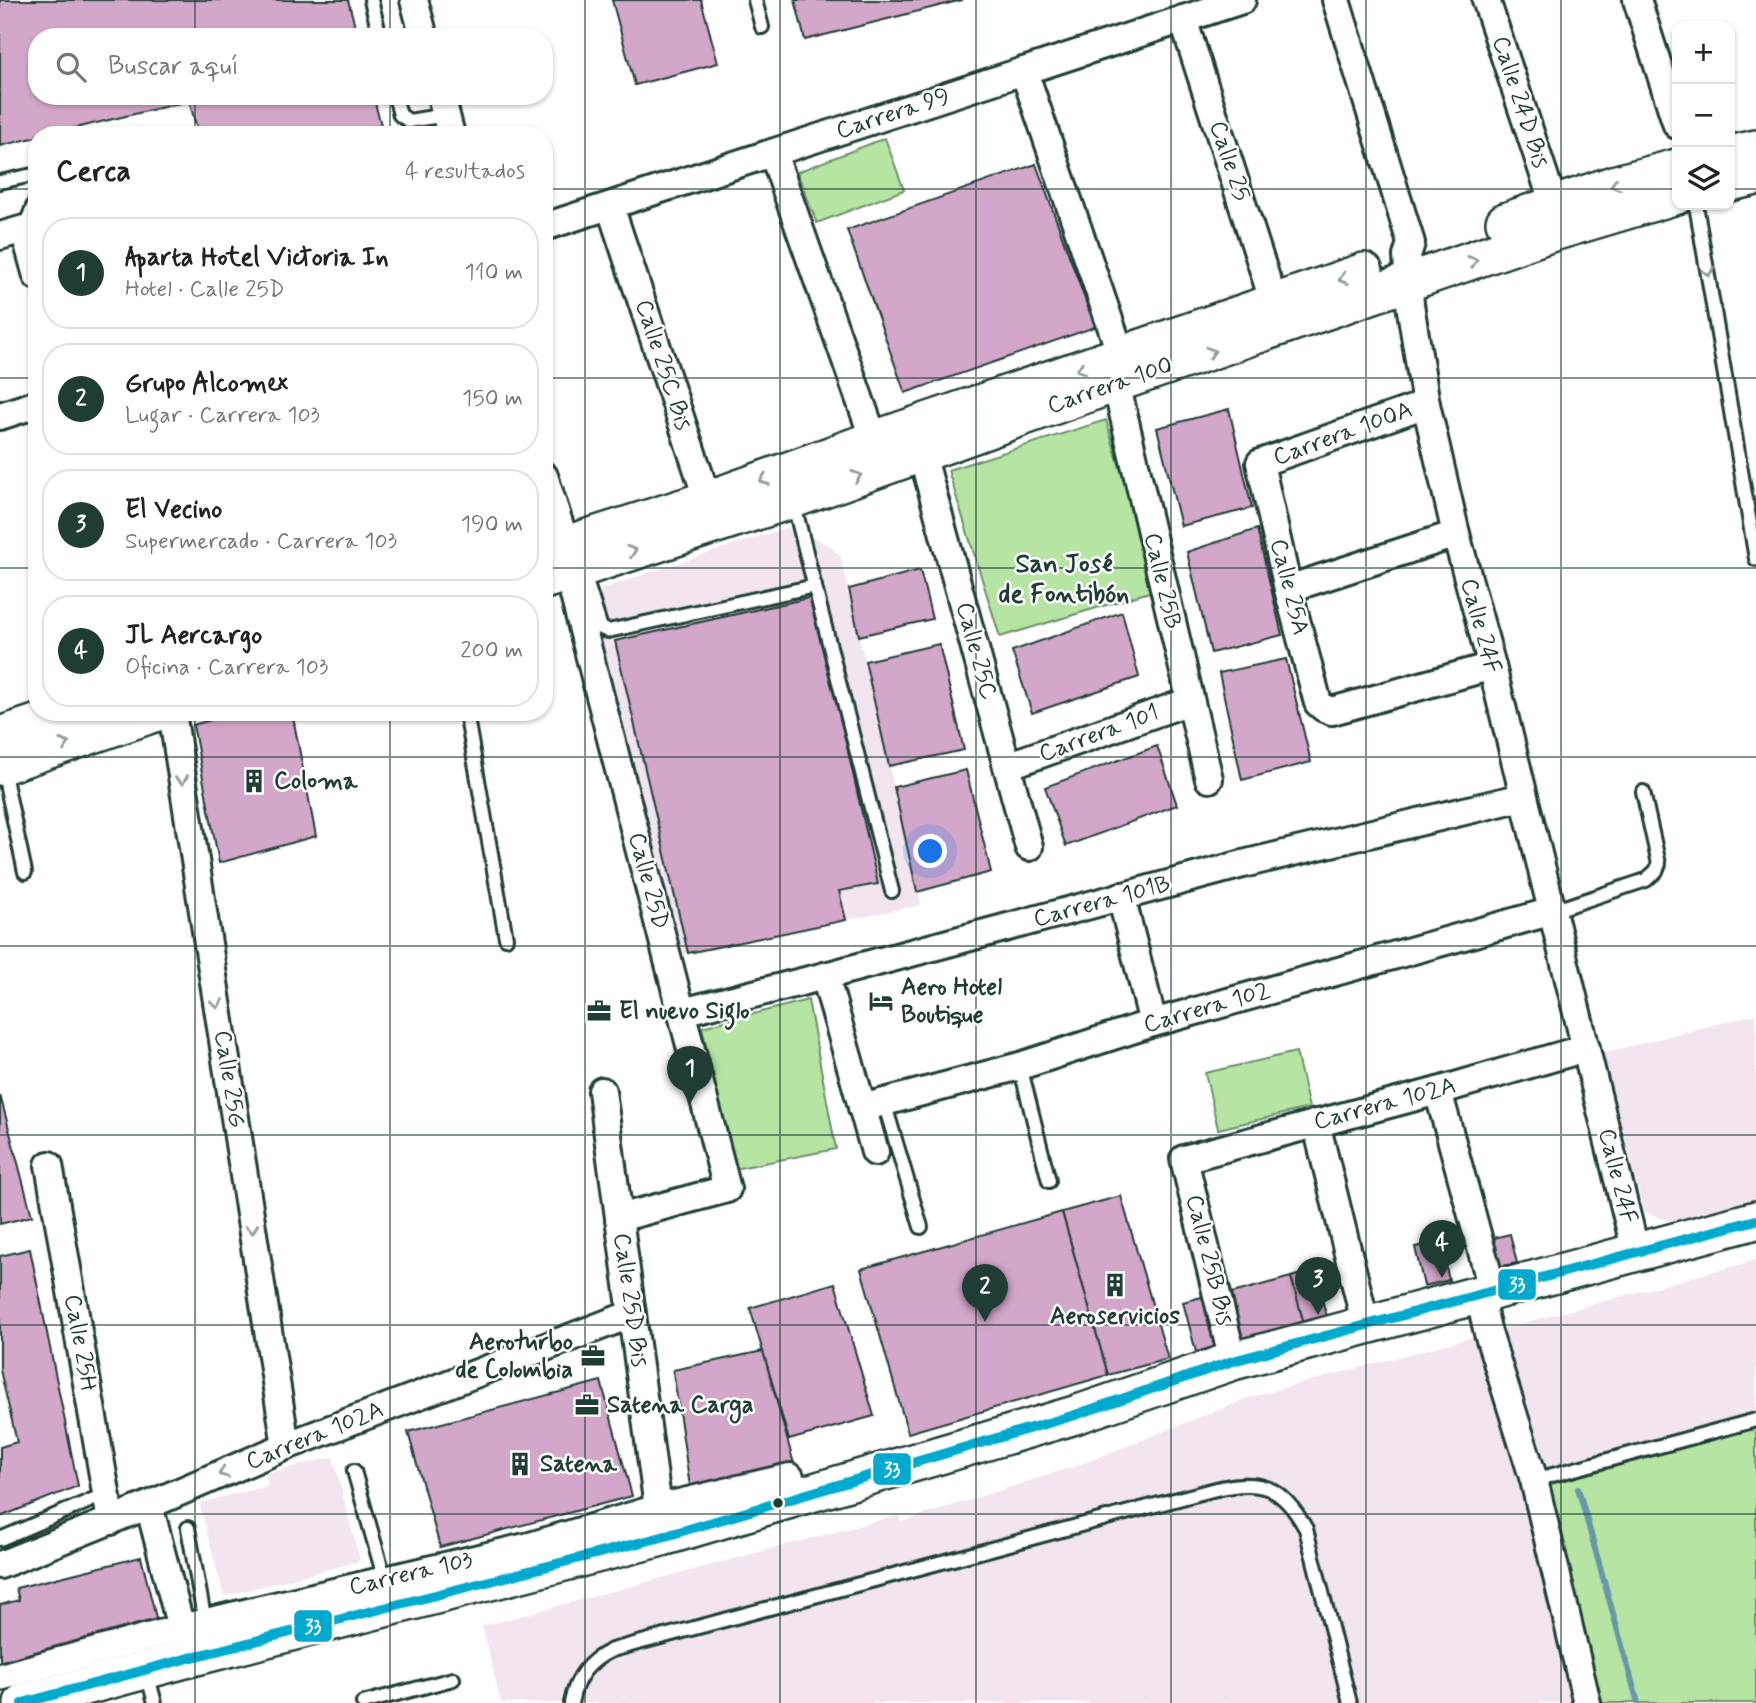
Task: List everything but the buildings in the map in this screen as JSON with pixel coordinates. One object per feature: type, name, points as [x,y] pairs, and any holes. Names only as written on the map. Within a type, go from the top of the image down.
[{"type":"main road","points":[[1735,154],[1756,149]]},
{"type":"main road","name":"Carrera 100","points":[[561,564],[712,512],[874,440],[1118,369],[1408,270],[1554,205],[1672,170]]},
{"type":"main road","points":[[1735,181],[1756,177]]},
{"type":"main road","name":"Carrera 100","points":[[712,512],[793,499],[922,454],[1275,303],[1553,232],[1672,196]]},
{"type":"main road","points":[[1,745],[52,721]]},
{"type":"main road","points":[[1,745],[114,721]]},
{"type":"main road","name":"Carrera 103","points":[[23,1703],[150,1686],[1075,1415],[1233,1361],[1756,1220]]},
{"type":"street","points":[[414,0],[422,28]]},
{"type":"street","name":"Carrera 99","points":[[553,224],[1242,0]]},
{"type":"street","name":"Calle 24F","points":[[1336,0],[1411,243],[1408,270],[1426,404],[1636,1253]]},
{"type":"street","name":"Calle 24D Bis","points":[[1486,0],[1554,205]]},
{"type":"street","points":[[1637,0],[1672,109]]},
{"type":"street","name":"Calle 25","points":[[1183,19],[1275,303]]},
{"type":"street","name":"Calle 25B","points":[[1024,71],[1118,369],[1209,779]]},
{"type":"street","points":[[773,153],[874,440]]},
{"type":"street","name":"Calle 25C Bis","points":[[610,206],[712,512]]},
{"type":"street","points":[[12,232],[28,260]]},
{"type":"street","name":"Carrera 100A","points":[[1260,463],[1426,404]]},
{"type":"street","points":[[0,416],[28,407]]},
{"type":"street","name":"Calle 25C","points":[[922,454],[1029,847]]},
{"type":"street","name":"Calle 25A","points":[[1260,463],[1288,589],[1318,703],[1332,711],[1492,666]]},
{"type":"street","name":"Calle 25D","points":[[553,523],[561,564],[727,1189],[619,1218]]},
{"type":"street","points":[[1288,589],[1456,534]]},
{"type":"street","name":"Carrera 101","points":[[1007,766],[1190,701]]},
{"type":"street","name":"Calle 25G","points":[[173,721],[286,1446]]},
{"type":"street","name":"Carrera 101B","points":[[682,1012],[1121,896],[1523,797]]},
{"type":"street","points":[[1121,896],[1153,1023]]},
{"type":"street","name":"Carrera 102","points":[[873,1105],[1020,1066],[1153,1023],[1553,911]]},
{"type":"street","points":[[824,976],[873,1105],[875,1152]]},
{"type":"street","name":"Carrera 102A","points":[[1184,1159],[1586,1048]]},
{"type":"street","points":[[1438,1090],[1486,1293],[1488,1333],[1535,1480],[1587,1703]]},
{"type":"street","name":"Calle 25D Bis","points":[[602,1091],[658,1508]]},
{"type":"street","points":[[1316,1123],[1366,1326]]},
{"type":"street","name":"Calle 25B Bis","points":[[1184,1159],[1233,1361]]},
{"type":"street","name":"Calle 25H","points":[[49,1165],[111,1521]]},
{"type":"street","name":"Carrera 102A","points":[[0,1564],[111,1521],[286,1446],[632,1314]]},
{"type":"street","name":"Carrera 103","points":[[0,1677],[193,1625],[530,1546],[658,1508],[790,1477]]},
{"type":"street","points":[[149,1505],[193,1625]]},
{"type":"lane","points":[[371,0],[378,28]]},
{"type":"lane","points":[[755,0],[762,27]]},
{"type":"lane","points":[[398,105],[400,115],[409,121],[446,115]]},
{"type":"lane","points":[[0,182],[28,175]]},
{"type":"lane","points":[[12,232],[28,210]]},
{"type":"lane","points":[[1697,210],[1756,559]]},
{"type":"lane","points":[[793,499],[892,891]]},
{"type":"lane","points":[[561,564],[601,628],[608,631],[815,586]]},
{"type":"lane","points":[[468,721],[506,939]]},
{"type":"lane","points":[[1,745],[25,872]]},
{"type":"lane","points":[[1553,911],[1646,880],[1656,871],[1659,864],[1643,792]]},
{"type":"lane","points":[[1020,1066],[1049,1181]]},
{"type":"lane","points":[[873,1105],[921,1227]]},
{"type":"lane","points":[[1535,1480],[1756,1420]]},
{"type":"lane","points":[[354,1472],[385,1580]]},
{"type":"lane","points":[[571,1703],[581,1673],[590,1663],[612,1650],[1212,1490],[1244,1484],[1269,1487],[1284,1496],[1306,1529],[1350,1703]]},
{"type":"lane","points":[[0,1539],[106,1494]]},
{"type":"lane","points":[[188,1528],[193,1625]]},
{"type":"lane","points":[[363,1703],[453,1679]]},
{"type":"shaded area","points":[[788,527],[796,539],[815,538],[830,546],[841,557],[921,905],[677,955],[589,609],[603,588]]},
{"type":"shaded area","points":[[1756,1014],[1756,1199],[1669,1221],[1644,1212],[1603,1053]]},
{"type":"shaded area","points":[[1756,1260],[1756,1703],[501,1703],[482,1626],[899,1515],[901,1522],[1076,1466],[1251,1397]]},
{"type":"shaded area","points":[[333,1457],[360,1561],[224,1596],[199,1503],[268,1486],[265,1474]]},
{"type":"green space","points":[[885,138],[904,190],[817,223],[797,172]]},
{"type":"green space","points":[[1106,420],[1156,590],[1000,637],[948,470]]},
{"type":"green space","points":[[808,1000],[836,1149],[734,1169],[702,1027]]},
{"type":"green space","points":[[1296,1052],[1309,1108],[1218,1129],[1205,1073]]},
{"type":"green space","points":[[1756,1428],[1756,1703],[1598,1703],[1538,1487]]},
{"type":"waterway","points":[[1578,1488],[1638,1703]]},
{"type":"transit line","name":"33","points":[[23,1703],[662,1537],[1075,1415],[1233,1361],[1756,1220]]},
{"type":"place","name":"Coloma","points":[[254,781]]},
{"type":"place","name":"Aero Hotel Boutique","points":[[881,1001]]},
{"type":"place","name":"El nuevo Siglo","points":[[599,1011]]},
{"type":"place","name":"Aparta Hotel Victoria In","points":[[690,1104]]},
{"type":"place","name":"JL Aercargo","points":[[1442,1278]]},
{"type":"place","name":"Aeroservicios","points":[[1115,1285]]},
{"type":"place","name":"El Vecino","points":[[1318,1315]]},
{"type":"place","name":"Grupo Alcomex","points":[[985,1322]]},
{"type":"place","name":"Aeroturbo de Colombia","points":[[593,1356]]},
{"type":"place","name":"Satena Carga","points":[[587,1405]]},
{"type":"place","name":"Satena","points":[[520,1464]]},
{"type":"district","name":"San José de Fontibón","points":[[1064,580]]}]
